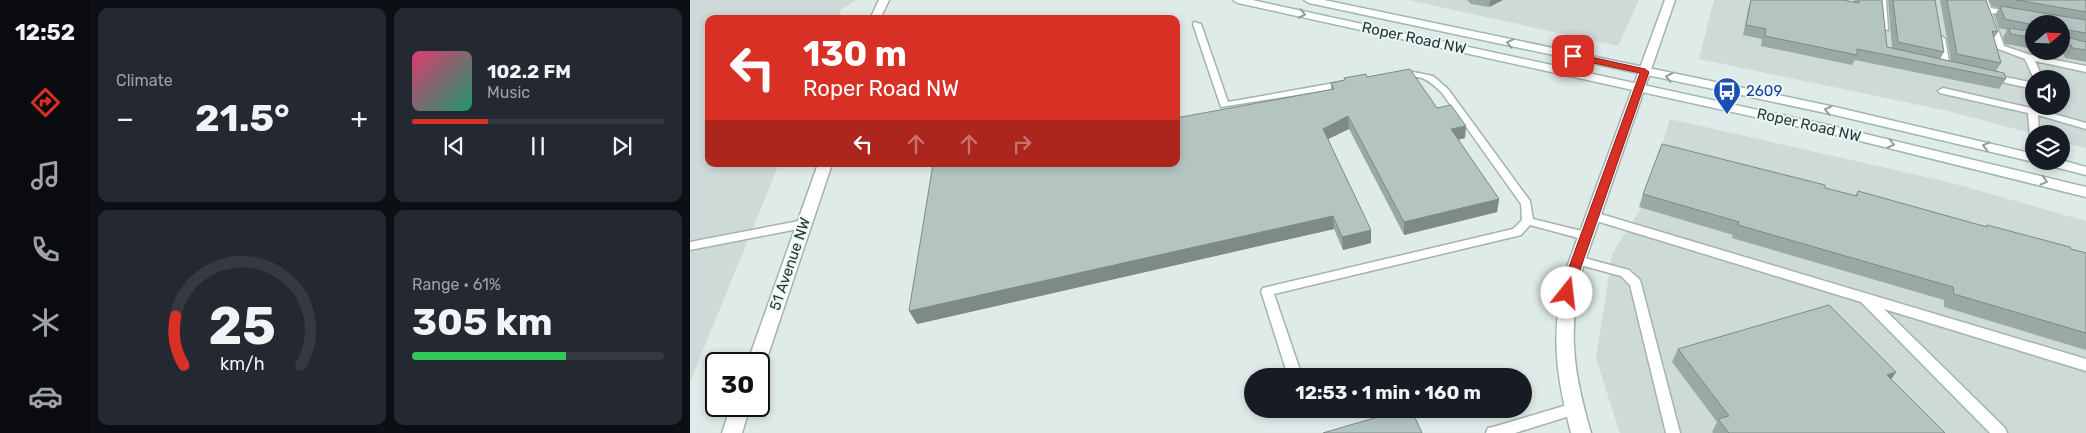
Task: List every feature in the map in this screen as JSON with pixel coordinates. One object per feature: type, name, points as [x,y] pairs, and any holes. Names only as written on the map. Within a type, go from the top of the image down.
[{"type":"main road","points":[[877,15],[884,0]]},
{"type":"main road","name":"Roper Road NW","points":[[1238,0],[1642,79],[1835,112],[2025,156]]},
{"type":"main road","name":"Roper Road NW","points":[[1309,0],[1642,79],[1850,134],[2086,192]]},
{"type":"main road","points":[[1581,433],[1574,409],[1563,351],[1563,321],[1567,293],[1577,260],[1670,0]]},
{"type":"main road","name":"51 Avenue NW","points":[[760,352],[824,167]]},
{"type":"main road","points":[[2070,167],[2086,171]]},
{"type":"main road","points":[[732,433],[737,417]]},
{"type":"lane","points":[[1882,0],[1885,36]]},
{"type":"lane","points":[[1984,0],[2000,48],[2025,56]]},
{"type":"lane","points":[[1987,10],[2023,16]]},
{"type":"lane","points":[[1197,24],[1224,105],[1358,82]]},
{"type":"lane","points":[[1940,29],[1942,66],[1956,69]]},
{"type":"lane","points":[[1995,32],[2005,34]]},
{"type":"lane","points":[[2044,60],[2086,69]]},
{"type":"lane","points":[[1387,77],[1416,73],[1434,79],[1445,91],[1526,204],[1528,221]]},
{"type":"lane","points":[[1985,76],[2025,84]]},
{"type":"lane","points":[[1943,91],[2025,107]]},
{"type":"lane","points":[[2054,115],[2086,126]]},
{"type":"lane","points":[[1594,216],[2086,365]]},
{"type":"lane","points":[[1528,221],[1586,236]]},
{"type":"lane","points":[[1292,368],[1267,291],[1517,232],[1528,221]]},
{"type":"lane","points":[[690,246],[804,224]]},
{"type":"lane","points":[[1577,260],[1625,273],[1636,283],[1674,433]]},
{"type":"lane","points":[[1864,298],[2000,433]]},
{"type":"lane","points":[[1494,433],[1574,409]]},
{"type":"shaded area","points":[[690,0],[856,0],[841,10],[839,15],[705,15],[705,167],[778,167],[690,382]]},
{"type":"shaded area","points":[[1408,0],[1639,0],[1618,46]]},
{"type":"shaded area","points":[[1714,0],[2086,0],[2086,148],[2070,144],[2070,125],[2025,125],[2025,132],[1948,111],[1699,59]]},
{"type":"shaded area","points":[[1670,119],[1948,182],[2086,221],[2086,433],[1620,433],[1596,359],[1612,254],[1644,204]]},
{"type":"building","points":[[1751,0],[1842,0],[1859,3],[1859,0],[1882,0],[1887,47],[2004,73],[2006,79],[1857,49],[1857,55],[1765,36],[1766,29],[1746,25]]},
{"type":"building","points":[[1893,0],[1935,0],[1944,52],[1898,42]]},
{"type":"building","points":[[1947,0],[1986,0],[1998,32],[1992,31],[2001,63],[1957,54]]},
{"type":"building","points":[[2016,0],[2086,0],[2086,12]]},
{"type":"building","points":[[2000,6],[2055,15],[2025,15],[2025,23],[2005,19]]},
{"type":"building","points":[[2070,17],[2086,20],[2086,33],[2070,30]]},
{"type":"building","points":[[2009,28],[2025,31],[2025,36],[2011,34]]},
{"type":"building","points":[[2070,38],[2086,42],[2086,50],[2072,48]]},
{"type":"building","points":[[1410,69],[1437,108],[1451,105],[1466,126],[1451,129],[1499,199],[1404,222],[1348,116],[1323,129],[1371,230],[1342,237],[1333,216],[909,311],[933,167],[1180,167],[1180,117],[1334,89],[1331,83],[1345,80],[1344,78],[1366,74],[1367,77]]},
{"type":"building","points":[[1662,144],[1825,185],[1825,188],[1857,196],[1858,191],[1987,227],[1987,225],[2070,247],[2071,249],[2086,253],[2086,333],[1954,294],[1953,287],[1738,225],[1739,222],[1643,194]]},
{"type":"building","points":[[1829,305],[1896,372],[1887,375],[1945,433],[1729,433],[1718,419],[1729,416],[1678,349]]},
{"type":"building","points":[[1374,418],[1415,418],[1422,433],[1323,433]]},
{"type":"place","name":"2609","points":[[1727,115]]},
{"type":"route","points":[[1567,293],[1645,72],[1573,56]]}]
